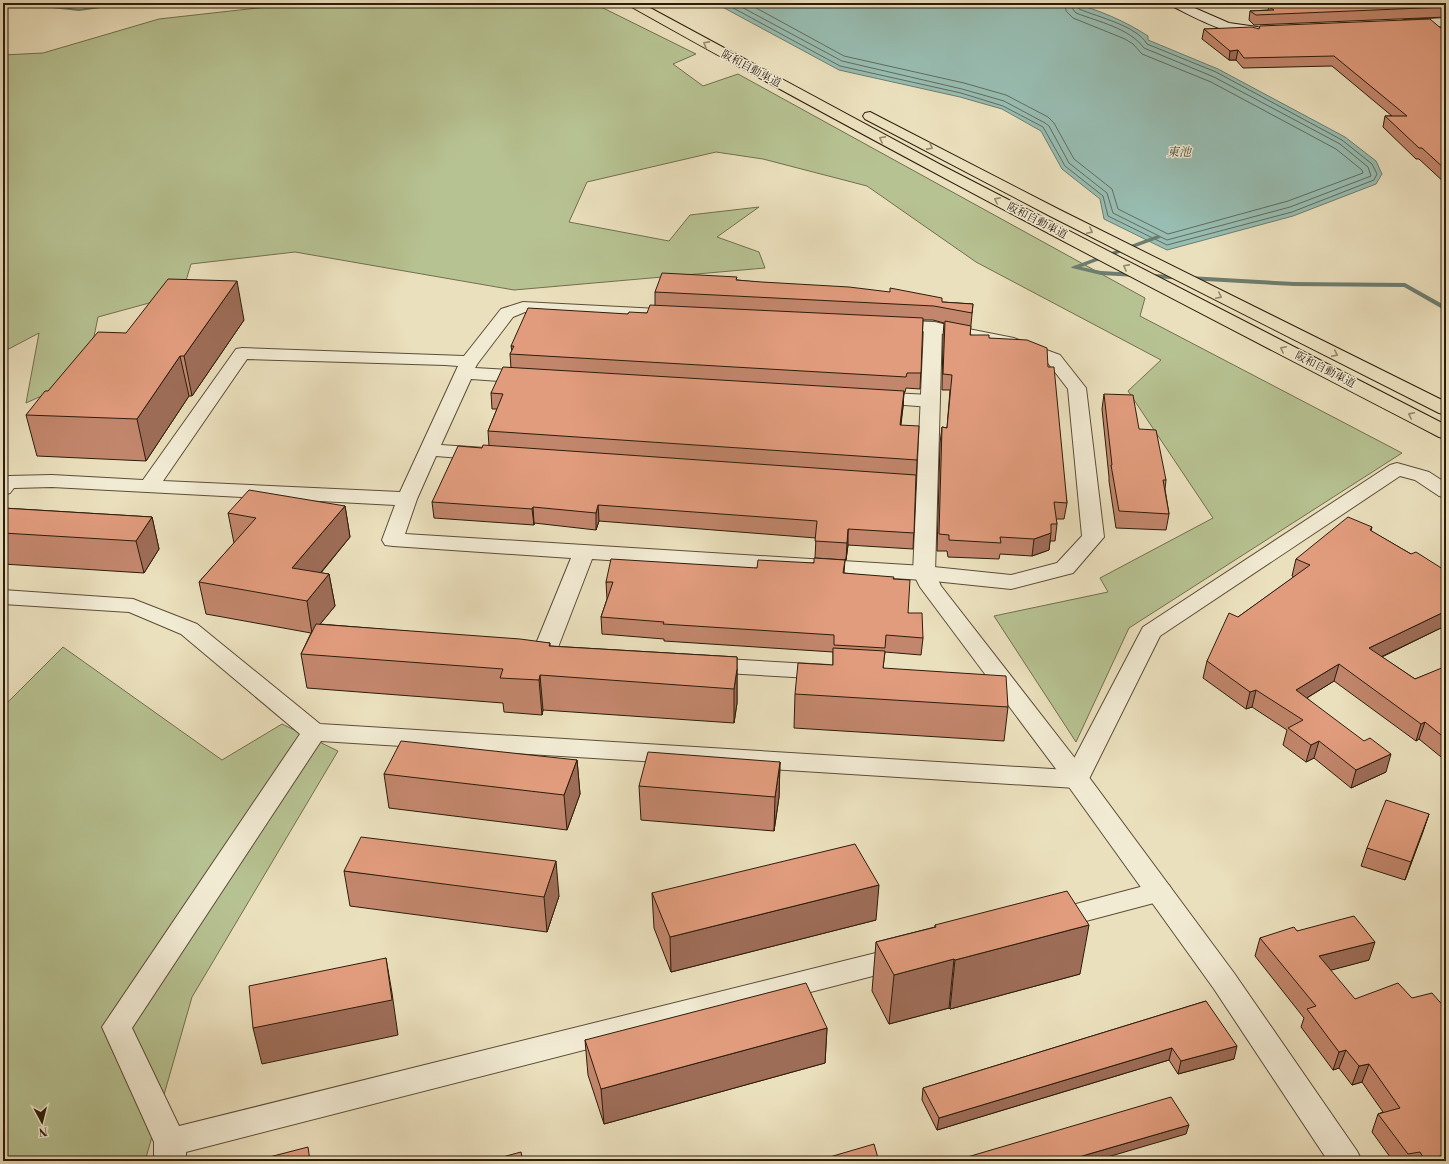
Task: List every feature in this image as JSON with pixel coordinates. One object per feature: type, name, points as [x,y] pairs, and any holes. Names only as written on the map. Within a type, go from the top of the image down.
[{"type":"highway","name":"阪和自動車道","points":[[632,3],[1031,218],[1446,433]]},
{"type":"highway","name":"阪和自動車道","points":[[856,108],[1055,213],[1446,409]]},
{"type":"street","points":[[1174,3],[1230,28],[1242,31],[1267,31]]},
{"type":"street","points":[[1392,25],[1446,22]]},
{"type":"street","points":[[1431,23],[1446,36]]},
{"type":"street","points":[[672,314],[523,307],[507,313],[466,367],[406,499],[392,540],[924,573],[1011,582],[1065,568],[1093,537],[1077,388],[1054,359],[1014,342],[933,327],[893,325]]},
{"type":"street","points":[[933,327],[930,402],[919,483],[924,573],[931,587],[1076,779],[1224,981],[1346,1161]]},
{"type":"street","points":[[150,486],[242,353],[445,360],[466,367],[551,378]]},
{"type":"street","points":[[859,397],[930,402]]},
{"type":"street","points":[[429,450],[500,455]]},
{"type":"street","points":[[1076,779],[1151,632],[1397,469],[1422,476],[1446,492]]},
{"type":"street","points":[[3,489],[8,482],[52,481],[406,499]]},
{"type":"street","points":[[575,658],[544,656],[584,552]]},
{"type":"street","points":[[3,597],[133,606],[189,629],[314,732],[1076,779]]},
{"type":"street","points":[[686,664],[852,673]]},
{"type":"street","points":[[979,680],[1003,681]]},
{"type":"street","points":[[314,732],[117,1027],[170,1152],[927,951]]},
{"type":"street","points":[[1028,926],[1159,892]]},
{"type":"green space","points":[[302,3],[593,3],[696,54],[673,64],[703,86],[738,74],[1145,298],[1140,316],[1402,453],[1129,628],[1076,742],[994,616],[1108,592],[1100,578],[1213,518],[1128,391],[1161,360],[976,262],[867,186],[763,159],[716,152],[587,182],[569,222],[669,241],[690,215],[759,207],[717,237],[759,252],[765,268],[514,290],[295,252],[191,264],[182,294],[98,317],[86,376],[26,403],[39,333],[3,352],[3,55],[43,53],[159,19]]},
{"type":"green space","points":[[63,647],[222,760],[282,724],[338,751],[192,997],[145,1161],[3,1161],[3,707]]},
{"type":"water","name":"東池","points":[[715,3],[1073,3],[1121,21],[1148,36],[1148,40],[1218,69],[1345,137],[1376,161],[1382,174],[1376,184],[1293,216],[1167,250],[1104,219],[1100,199],[1062,169],[1041,131],[1002,109],[960,97],[839,70]]},
{"type":"building","points":[[1270,3],[1446,3],[1446,7],[1256,15],[1250,11],[1274,10],[1269,7]]},
{"type":"building","points":[[1430,19],[1446,31],[1446,170],[1422,148],[1419,148],[1385,116],[1407,116],[1334,56],[1244,58],[1238,50],[1230,51],[1204,29],[1252,27],[1259,29],[1260,26]]},
{"type":"building","points":[[662,273],[737,277],[736,280],[849,287],[890,292],[890,288],[942,298],[942,302],[973,304],[972,313],[934,306],[655,292]]},
{"type":"building","points":[[168,279],[237,281],[184,356],[180,356],[137,419],[26,415],[45,391],[48,391],[98,332],[126,333]]},
{"type":"building","points":[[650,305],[923,318],[921,373],[907,373],[906,377],[510,354],[514,346],[511,346],[528,308],[628,314],[629,312],[647,313]]},
{"type":"building","points":[[945,321],[971,326],[970,335],[989,335],[989,338],[1027,340],[1047,348],[1048,367],[1054,367],[1067,503],[1054,502],[1057,524],[1051,524],[1051,533],[1034,539],[1000,537],[1001,543],[949,540],[949,535],[939,534],[942,427],[947,428],[952,375],[943,374]]},
{"type":"building","points":[[503,367],[904,391],[900,425],[919,426],[917,460],[488,431],[503,394],[491,393]]},
{"type":"building","points":[[1104,394],[1133,395],[1139,429],[1156,430],[1166,480],[1163,480],[1169,514],[1119,511],[1111,465]]},
{"type":"building","points":[[483,445],[916,475],[914,533],[848,529],[847,543],[815,541],[817,521],[598,505],[596,513],[533,507],[532,509],[432,502],[458,446],[482,448]]},
{"type":"building","points":[[249,490],[345,506],[292,568],[329,574],[307,601],[199,582],[256,518],[228,513]]},
{"type":"building","points":[[3,508],[152,517],[136,541],[3,533]]},
{"type":"building","points":[[1348,517],[1372,527],[1370,530],[1411,554],[1416,552],[1446,571],[1446,611],[1369,648],[1415,679],[1446,667],[1446,739],[1425,722],[1421,724],[1339,664],[1296,690],[1364,741],[1370,738],[1391,754],[1356,770],[1319,741],[1311,745],[1288,728],[1303,720],[1256,690],[1250,692],[1207,661],[1229,613],[1238,617],[1310,565],[1296,559]]},
{"type":"building","points":[[814,558],[845,560],[843,573],[894,577],[893,579],[910,580],[908,613],[922,613],[923,638],[886,635],[885,648],[834,645],[834,635],[663,624],[664,622],[601,617],[613,582],[606,582],[611,559],[757,568],[758,560],[814,563]]},
{"type":"building","points":[[316,624],[520,639],[550,643],[549,646],[737,657],[737,669],[734,689],[540,675],[539,680],[500,678],[503,669],[301,654]]},
{"type":"building","points":[[833,648],[885,651],[883,668],[1006,676],[1008,707],[795,694],[798,663],[833,665]]},
{"type":"building","points":[[401,741],[577,760],[564,795],[384,774]]},
{"type":"building","points":[[648,752],[780,762],[775,797],[639,786]]},
{"type":"building","points":[[1386,800],[1429,814],[1411,862],[1367,848]]},
{"type":"building","points":[[361,837],[556,861],[544,897],[344,871]]},
{"type":"building","points":[[855,844],[879,885],[670,937],[652,893]]},
{"type":"building","points":[[1067,891],[1089,925],[894,975],[876,942],[936,927],[935,925]]},
{"type":"building","points":[[1354,916],[1375,942],[1319,956],[1355,999],[1398,983],[1412,998],[1432,993],[1446,1009],[1446,1154],[1425,1161],[1420,1152],[1408,1154],[1378,1114],[1400,1108],[1369,1064],[1359,1066],[1346,1050],[1339,1052],[1307,1009],[1316,1006],[1260,938],[1294,927],[1297,931]]},
{"type":"building","points":[[386,958],[392,1000],[253,1028],[249,986]]},
{"type":"building","points":[[806,983],[827,1028],[601,1089],[585,1040]]},
{"type":"building","points":[[1206,1001],[1237,1046],[1181,1061],[1172,1048],[939,1118],[923,1088]]},
{"type":"building","points":[[1171,1097],[1189,1125],[1066,1161],[965,1161],[964,1158]]},
{"type":"building","points":[[874,1144],[878,1158],[883,1157],[885,1161],[816,1161]]},
{"type":"building","points":[[308,1147],[310,1161],[254,1161]]},
{"type":"building","points":[[521,1152],[523,1161],[488,1161]]},
{"type":"waterway","points":[[15,3],[79,10],[136,3]]},
{"type":"waterway","points":[[1158,237],[1074,267],[1101,273],[1294,284],[1405,285],[1446,309]]}]
